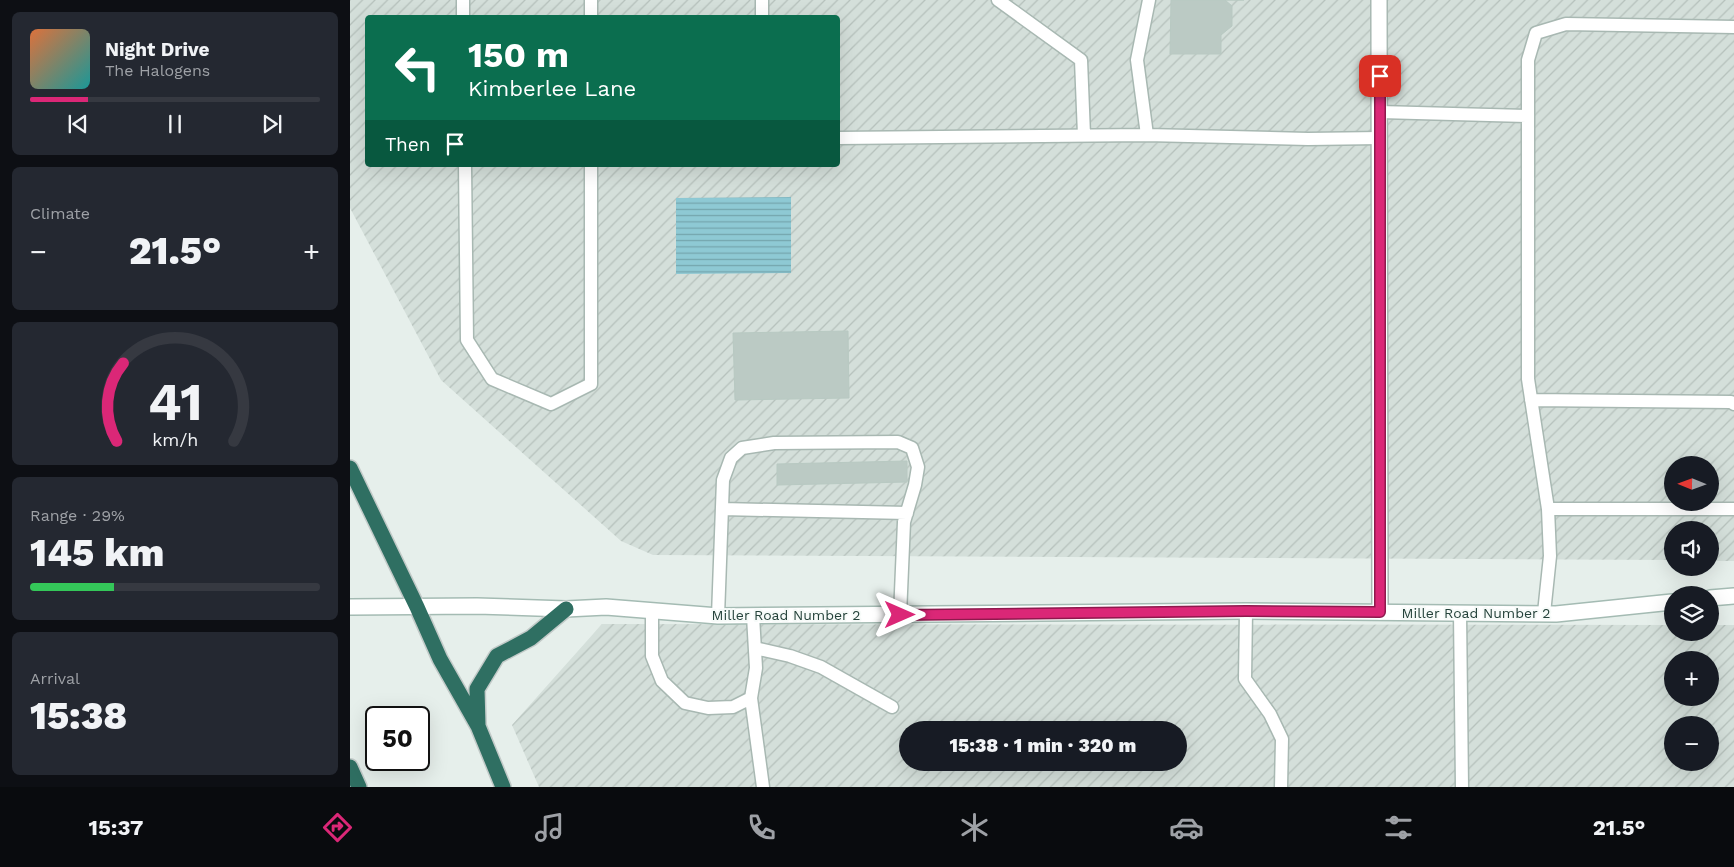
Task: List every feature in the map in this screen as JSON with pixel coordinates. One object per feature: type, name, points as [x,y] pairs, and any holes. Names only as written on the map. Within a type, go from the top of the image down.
[{"type":"highway","points":[[350,468],[440,659],[478,726],[503,787]]},
{"type":"highway","points":[[478,726],[477,689],[498,656],[531,638],[566,609]]},
{"type":"highway","points":[[350,768],[359,787]]},
{"type":"main road","points":[[1379,0],[1380,612]]},
{"type":"main road","points":[[1719,597],[1734,596]]},
{"type":"main road","name":"Miller Road Number 2","points":[[350,607],[477,606],[566,609],[606,607],[718,616],[1246,611],[1556,614],[1664,603]]},
{"type":"lane","points":[[463,0],[463,15]]},
{"type":"lane","points":[[591,0],[591,15]]},
{"type":"lane","points":[[762,0],[762,15]]},
{"type":"lane","points":[[998,0],[1081,60],[1084,135]]},
{"type":"lane","points":[[1147,134],[1137,60],[1149,0]]},
{"type":"lane","points":[[1544,613],[1550,556],[1548,509],[1528,379],[1528,60],[1536,33],[1566,24],[1734,27]]},
{"type":"lane","points":[[1380,112],[1528,116]]},
{"type":"lane","points":[[840,138],[1147,134],[1308,139],[1380,138]]},
{"type":"lane","points":[[465,167],[467,340],[492,379],[551,404],[591,384],[591,167]]},
{"type":"lane","points":[[1532,400],[1731,402],[1734,404]]},
{"type":"lane","points":[[718,616],[723,480],[731,458],[742,448],[774,443],[898,442],[912,448],[918,467],[915,485],[904,522],[900,615]]},
{"type":"lane","points":[[722,509],[907,513]]},
{"type":"lane","points":[[1548,509],[1734,509]]},
{"type":"lane","points":[[652,611],[652,656],[662,681],[685,703],[708,708],[733,707],[751,698]]},
{"type":"lane","points":[[1246,611],[1244,678],[1270,714],[1282,739],[1281,787]]},
{"type":"lane","points":[[1460,613],[1462,787]]},
{"type":"lane","points":[[753,616],[756,668],[751,698],[763,787]]},
{"type":"lane","points":[[755,648],[790,656],[821,667],[892,707]]},
{"type":"shaded area","points":[[350,0],[1734,0],[1734,561],[1719,561],[1719,521],[1664,521],[1664,560],[653,555],[621,541],[441,380],[350,208]]},
{"type":"shaded area","points":[[602,624],[1664,625],[1664,641],[1719,641],[1719,625],[1734,625],[1734,787],[539,787],[512,725]]},
{"type":"water","points":[[791,197],[791,273],[676,274],[676,198]]},
{"type":"building","points":[[1171,0],[1225,0],[1232,6],[1232,26],[1221,35],[1221,54],[1170,54]]},
{"type":"building","points":[[848,331],[849,398],[735,400],[733,333]]},
{"type":"building","points":[[907,461],[907,482],[777,485],[777,464]]},
{"type":"route","points":[[900,615],[1246,611],[1380,612],[1380,76]]}]
